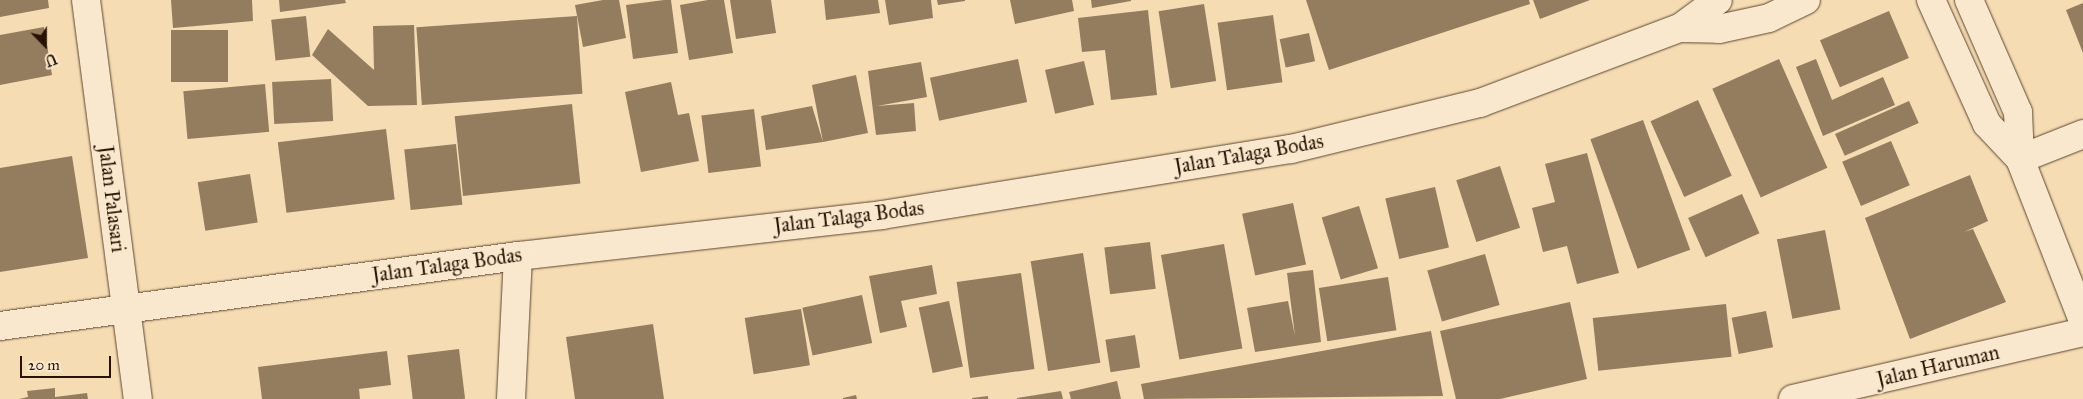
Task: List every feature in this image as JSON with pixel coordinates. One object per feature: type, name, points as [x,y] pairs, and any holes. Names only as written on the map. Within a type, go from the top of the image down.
[{"type":"street","name":"Jalan Palasari","points":[[86,0],[138,399]]},
{"type":"street","name":"Jalan Talaga Bodas","points":[[0,326],[518,256],[882,215],[1291,149],[1480,103],[1680,28],[1718,0]]},
{"type":"street","name":"Jalan Talaga Bodas","points":[[1680,28],[1719,29],[1768,18],[1806,0]]},
{"type":"street","points":[[1931,0],[1987,124],[2020,159]]},
{"type":"street","points":[[1969,0],[2018,112],[2020,159],[2083,321]]},
{"type":"street","points":[[2020,159],[2083,134]]},
{"type":"street","points":[[512,399],[518,256]]},
{"type":"street","name":"Jalan Haruman","points":[[1793,399],[2083,332]]},
{"type":"building","points":[[0,0],[48,0],[49,8],[0,17]]},
{"type":"building","points":[[171,0],[252,0],[253,21],[173,28]]},
{"type":"building","points":[[279,0],[345,0],[346,3],[280,12]]},
{"type":"building","points":[[603,0],[619,0],[626,38],[583,47],[575,5]]},
{"type":"building","points":[[671,0],[678,53],[633,59],[626,5]]},
{"type":"building","points":[[708,0],[724,0],[733,53],[689,60],[680,5]]},
{"type":"building","points":[[730,0],[771,0],[776,33],[736,39]]},
{"type":"building","points":[[824,0],[878,0],[880,13],[826,20]]},
{"type":"building","points":[[885,0],[931,0],[933,18],[889,25]]},
{"type":"building","points":[[937,0],[965,0],[965,1],[938,5]]},
{"type":"building","points":[[1010,0],[1072,0],[1074,11],[1015,24]]},
{"type":"building","points":[[1091,0],[1131,0],[1131,1],[1092,8]]},
{"type":"building","points":[[1306,0],[1529,0],[1530,4],[1329,70]]},
{"type":"building","points":[[1533,0],[1590,0],[1540,19]]},
{"type":"building","points":[[2083,3],[2083,53],[2066,10]]},
{"type":"building","points":[[1204,4],[1216,81],[1171,88],[1159,11]]},
{"type":"building","points":[[1148,10],[1157,95],[1111,100],[1105,50],[1082,52],[1078,18]]},
{"type":"building","points":[[1889,11],[1909,58],[1840,87],[1820,40]]},
{"type":"building","points":[[1273,15],[1282,82],[1227,90],[1218,23]]},
{"type":"building","points":[[306,16],[310,57],[275,60],[271,20]]},
{"type":"building","points":[[577,16],[582,94],[422,105],[416,27]]},
{"type":"building","points":[[414,25],[417,105],[368,106],[312,55],[328,29],[374,70],[373,26]]},
{"type":"building","points":[[44,27],[52,75],[0,85],[0,35]]},
{"type":"building","points":[[171,30],[228,30],[228,82],[171,82]]},
{"type":"building","points":[[1309,33],[1315,61],[1286,68],[1280,39]]},
{"type":"building","points":[[1018,59],[1027,102],[939,121],[930,78]]},
{"type":"building","points":[[1779,59],[1827,168],[1761,197],[1712,89]]},
{"type":"building","points":[[1816,59],[1832,100],[1883,77],[1895,105],[1823,136],[1796,67]]},
{"type":"building","points":[[1084,61],[1094,105],[1055,114],[1045,70]]},
{"type":"building","points":[[921,62],[927,97],[877,106],[914,103],[916,131],[876,135],[868,71]]},
{"type":"building","points":[[856,75],[868,133],[823,142],[812,85]]},
{"type":"building","points":[[331,79],[333,121],[274,124],[272,82]]},
{"type":"building","points":[[671,82],[678,115],[689,113],[699,161],[641,172],[625,92]]},
{"type":"building","points":[[265,84],[269,132],[187,139],[183,91]]},
{"type":"building","points":[[1698,100],[1732,176],[1684,197],[1650,121]]},
{"type":"building","points":[[1909,101],[1919,123],[1845,156],[1835,134]]},
{"type":"building","points":[[572,104],[580,184],[463,196],[455,116]]},
{"type":"building","points":[[812,106],[823,142],[766,150],[761,116]]},
{"type":"building","points":[[754,109],[761,167],[708,173],[701,115]]},
{"type":"building","points":[[1643,120],[1690,250],[1638,269],[1590,139]]},
{"type":"building","points":[[386,129],[395,199],[286,213],[278,142]]},
{"type":"building","points":[[1891,141],[1910,185],[1861,206],[1842,162]]},
{"type":"building","points":[[456,144],[462,205],[411,210],[404,149]]},
{"type":"building","points":[[1587,153],[1619,273],[1577,284],[1567,246],[1543,252],[1532,208],[1555,202],[1545,164]]},
{"type":"building","points":[[72,156],[88,258],[0,272],[0,168]]},
{"type":"building","points":[[1500,166],[1520,228],[1476,242],[1456,180]]},
{"type":"building","points":[[250,174],[258,222],[205,231],[198,182]]},
{"type":"building","points":[[1970,175],[1988,221],[1964,232],[1973,229],[2006,302],[1910,339],[1865,218]]},
{"type":"building","points":[[1435,187],[1449,247],[1399,259],[1385,198]]},
{"type":"building","points":[[1742,194],[1759,233],[1706,257],[1688,218]]},
{"type":"building","points":[[1293,203],[1306,265],[1255,275],[1242,214]]},
{"type":"building","points":[[1359,206],[1378,268],[1341,280],[1322,217]]},
{"type":"building","points":[[1825,230],[1840,310],[1792,319],[1777,239]]},
{"type":"building","points":[[1150,242],[1156,289],[1110,294],[1104,248]]},
{"type":"building","points":[[1224,244],[1242,348],[1179,360],[1161,255]]},
{"type":"building","points":[[1083,253],[1100,363],[1048,371],[1031,261]]},
{"type":"building","points":[[1485,254],[1500,305],[1442,321],[1427,271]]},
{"type":"building","points":[[932,265],[937,294],[901,301],[907,327],[880,333],[869,276]]},
{"type":"building","points":[[1313,270],[1321,342],[1255,352],[1247,308],[1288,301],[1295,336],[1287,273]]},
{"type":"building","points":[[1021,273],[1034,369],[970,378],[957,282]]},
{"type":"building","points":[[1388,277],[1396,330],[1327,341],[1319,288]]},
{"type":"building","points":[[862,295],[872,343],[813,356],[802,308]]},
{"type":"building","points":[[949,301],[963,367],[933,373],[919,307]]},
{"type":"building","points":[[1570,302],[1587,379],[1500,399],[1456,399],[1440,331]]},
{"type":"building","points":[[1726,304],[1732,357],[1598,371],[1593,318]]},
{"type":"building","points":[[801,309],[810,365],[754,374],[745,318]]},
{"type":"building","points":[[1766,311],[1773,347],[1739,354],[1732,318]]},
{"type":"building","points":[[653,324],[664,399],[575,399],[566,337]]},
{"type":"building","points":[[1431,331],[1443,396],[1144,399],[1141,384]]},
{"type":"building","points":[[1135,335],[1140,368],[1111,372],[1105,340]]},
{"type":"building","points":[[459,349],[465,399],[413,399],[407,355]]},
{"type":"building","points":[[387,351],[391,385],[359,389],[360,399],[262,399],[258,367]]},
{"type":"building","points":[[1117,381],[1121,399],[1071,399],[1069,392]]},
{"type":"building","points":[[55,388],[55,397],[87,393],[88,399],[19,399],[28,397],[27,391]]},
{"type":"building","points":[[1061,391],[1063,399],[1017,399],[1017,398]]},
{"type":"building","points":[[856,395],[857,399],[843,399],[843,398]]},
{"type":"building","points":[[988,396],[988,399],[972,399],[972,398]]}]
